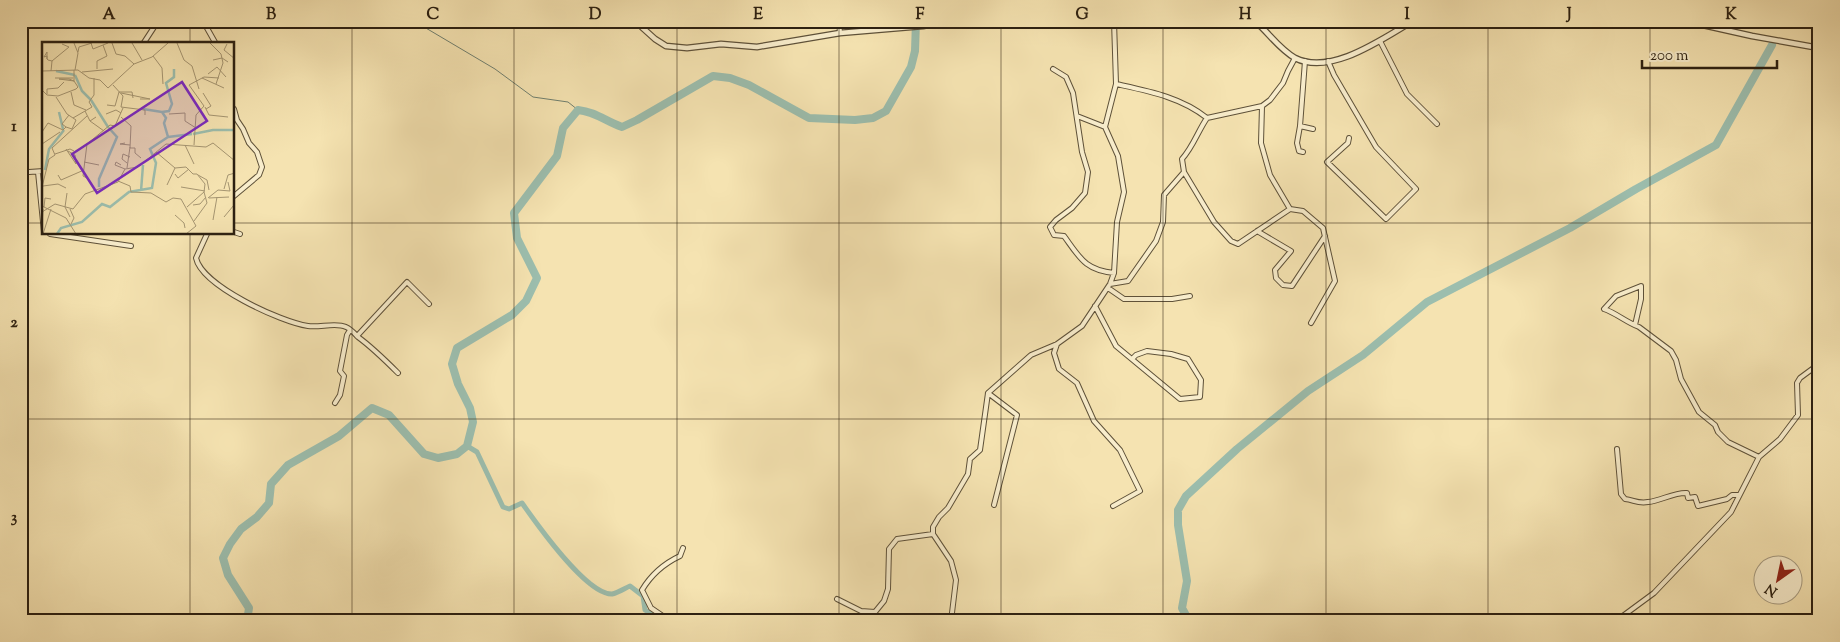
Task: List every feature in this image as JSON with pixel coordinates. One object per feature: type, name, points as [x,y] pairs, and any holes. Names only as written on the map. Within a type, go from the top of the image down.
[{"type":"street","points":[[145,42],[158,21]]},
{"type":"street","points":[[203,21],[215,42]]},
{"type":"street","points":[[635,21],[655,39],[666,46],[677,48],[721,44],[757,47],[840,33],[923,26],[948,21]]},
{"type":"street","points":[[839,21],[840,33]]},
{"type":"street","points":[[951,621],[956,580],[951,561],[933,534],[933,527],[948,508],[968,474],[970,459],[980,450],[988,393],[1030,355],[1057,344],[1082,326],[1109,286],[1114,272],[1118,222],[1124,192],[1118,156],[1105,127],[1116,84],[1114,21]]},
{"type":"street","points":[[1255,21],[1282,48],[1296,58],[1310,63],[1346,56],[1380,41],[1413,21]]},
{"type":"street","points":[[1686,21],[1752,36],[1819,48]]},
{"type":"street","points":[[1380,41],[1407,94],[1437,124]]},
{"type":"street","points":[[1296,58],[1288,70],[1283,83],[1270,100],[1262,106],[1207,118],[1196,134],[1190,151],[1182,159],[1184,172],[1214,222],[1231,241],[1238,244],[1290,209],[1303,211],[1323,228],[1335,281],[1311,322]]},
{"type":"street","points":[[1303,152],[1299,151],[1297,143],[1300,126],[1304,61]]},
{"type":"street","points":[[1328,61],[1334,76],[1376,147],[1416,189],[1386,219],[1327,162],[1348,143],[1349,138]]},
{"type":"street","points":[[1053,69],[1066,77],[1073,93],[1082,152],[1088,172],[1085,193],[1072,208],[1050,227],[1054,235],[1064,236],[1089,267],[1101,271],[1114,272]]},
{"type":"street","points":[[1116,84],[1160,94],[1196,109],[1207,118]]},
{"type":"street","points":[[1262,106],[1261,143],[1270,175],[1290,209]]},
{"type":"street","points":[[235,113],[262,167],[259,175],[235,195]]},
{"type":"street","points":[[1077,116],[1105,127]]},
{"type":"street","points":[[1300,126],[1313,129]]},
{"type":"street","points":[[21,170],[42,171]]},
{"type":"street","points":[[38,172],[42,202]]},
{"type":"street","points":[[1109,286],[1128,281],[1156,241],[1163,222],[1164,195],[1184,172]]},
{"type":"street","points":[[1257,231],[1291,251],[1275,270],[1276,278],[1283,284],[1292,286],[1325,236]]},
{"type":"street","points":[[235,232],[240,234]]},
{"type":"street","points":[[57,235],[131,246]]},
{"type":"street","points":[[207,235],[196,258],[197,262],[204,274],[238,299],[294,323],[309,326],[346,327],[377,351],[398,374]]},
{"type":"street","points":[[357,336],[407,282],[429,304]]},
{"type":"street","points":[[1109,286],[1124,299],[1172,299],[1190,296]]},
{"type":"street","points":[[1635,325],[1641,299],[1641,286],[1616,296],[1604,308],[1635,325],[1671,351],[1676,360],[1680,379],[1699,412],[1715,425],[1723,438],[1734,446],[1759,457]]},
{"type":"street","points":[[1095,306],[1116,346],[1180,399],[1200,397],[1201,380],[1188,359],[1147,351],[1136,355],[1132,359]]},
{"type":"street","points":[[334,403],[340,395],[344,376],[340,371],[347,335],[350,330]]},
{"type":"street","points":[[1057,344],[1054,354],[1059,369],[1077,383],[1094,421],[1120,450],[1140,490],[1113,506]]},
{"type":"street","points":[[1616,621],[1654,593],[1731,512],[1759,457],[1780,439],[1798,415],[1797,384],[1800,378],[1819,364]]},
{"type":"street","points":[[988,393],[1017,415],[994,505]]},
{"type":"street","points":[[1617,449],[1621,494],[1625,499],[1636,503],[1651,502],[1687,493],[1688,498],[1695,497],[1698,506],[1727,499],[1732,495],[1739,495]]},
{"type":"street","points":[[837,599],[861,611],[875,612],[884,601],[888,589],[889,549],[897,539],[933,534]]},
{"type":"street","points":[[670,621],[651,608],[642,590],[650,577],[670,561],[680,556],[683,548]]},
{"type":"street","points":[[1814,621],[1819,554]]},
{"type":"waterway","points":[[414,21],[495,69],[533,97],[568,102],[578,110]]},
{"type":"waterway","points":[[247,621],[249,608],[228,575],[223,558],[241,529],[257,517],[269,503],[271,484],[288,465],[339,436],[372,408],[389,415],[424,454],[438,458],[457,454],[467,446],[473,422],[470,408],[458,384],[452,364],[457,348],[512,315],[526,301],[537,278],[517,238],[514,213],[557,156],[563,128],[578,110],[622,127],[713,76],[730,78],[749,85],[809,118],[855,120],[873,118],[886,111],[911,67],[915,51],[916,21]]},
{"type":"waterway","points":[[1189,621],[1182,608],[1187,581],[1178,525],[1178,510],[1186,496],[1237,449],[1308,391],[1363,355],[1427,302],[1570,228],[1716,145],[1772,45]]},
{"type":"waterway","points":[[467,446],[477,452],[503,507],[509,509],[522,503],[563,556],[589,583],[602,591],[612,594],[630,586],[643,596],[645,610],[662,621]]}]
